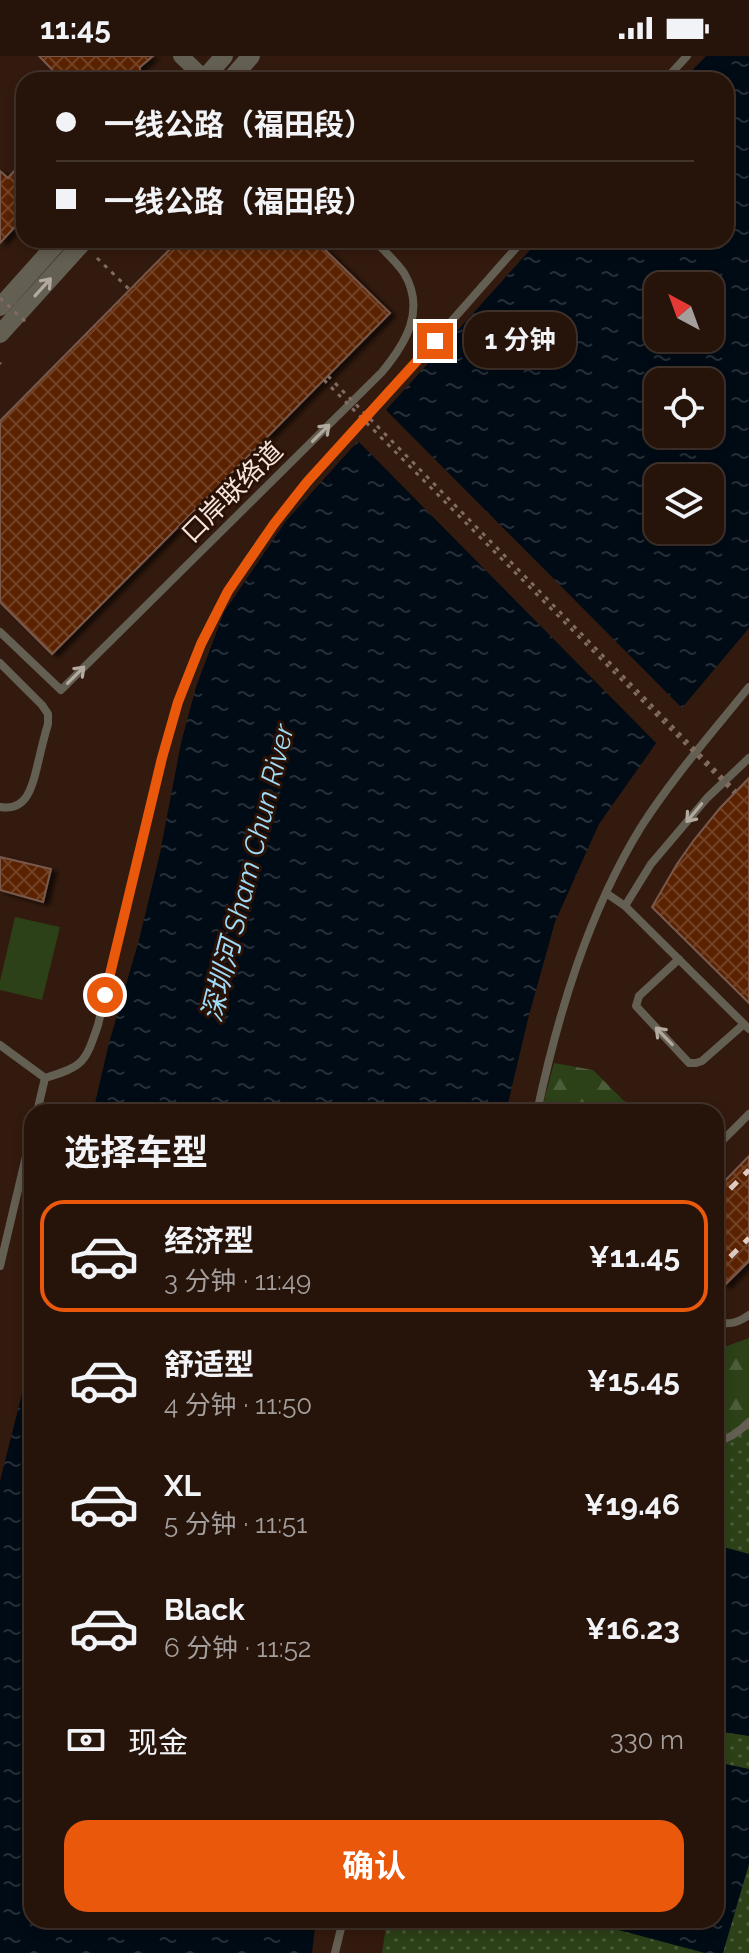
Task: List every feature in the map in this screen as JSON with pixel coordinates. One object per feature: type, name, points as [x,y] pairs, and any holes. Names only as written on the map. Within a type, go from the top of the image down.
[{"type":"street","points":[[181,56],[197,72]]},
{"type":"street","points":[[210,72],[224,56]]},
{"type":"street","points":[[237,72],[251,56]]},
{"type":"street","points":[[0,307],[53,248]]},
{"type":"street","points":[[0,334],[78,248]]},
{"type":"lane","points":[[672,72],[687,56]]},
{"type":"lane","name":"口岸联络道","points":[[0,632],[61,690],[382,372],[406,340],[413,306],[412,293],[404,273],[381,248]]},
{"type":"lane","points":[[45,1078],[79,1066],[88,1053],[98,1025],[178,702],[201,644],[228,591],[307,482],[516,248]]},
{"type":"lane","points":[[0,663],[42,705],[48,714],[48,724],[32,789],[19,804],[9,809],[0,807]]},
{"type":"lane","points":[[539,1104],[571,979],[606,893],[640,829],[672,782],[749,687]]},
{"type":"lane","points":[[625,906],[651,864],[707,798],[749,758]]},
{"type":"lane","points":[[606,893],[625,906],[679,959],[747,1027],[696,1063],[689,1063],[636,1006],[639,996],[679,959]]},
{"type":"lane","points":[[0,1045],[45,1078]]},
{"type":"lane","points":[[39,1104],[45,1078]]},
{"type":"lane","points":[[724,1139],[749,1114]]},
{"type":"lane","points":[[0,1266],[24,1165]]},
{"type":"lane","points":[[724,1324],[749,1315]]},
{"type":"lane","points":[[724,1438],[740,1431],[749,1422]]},
{"type":"lane","points":[[335,1953],[341,1928]]},
{"type":"path","points":[[97,258],[130,290]]},
{"type":"path","points":[[0,298],[26,322]]},
{"type":"path","points":[[326,378],[735,792]]},
{"type":"green space","points":[[15,917],[60,927],[42,1000],[0,990]]},
{"type":"green space","points":[[554,1063],[593,1070],[627,1104],[543,1104]]},
{"type":"green space","points":[[749,1338],[749,1423],[724,1432],[724,1347]]},
{"type":"green space","points":[[749,1423],[749,1953],[382,1953],[386,1928],[724,1928],[724,1432]]},
{"type":"water","name":"深圳河 Sham Chun River","points":[[706,56],[749,56],[749,628],[676,715],[599,824],[555,922],[508,1104],[95,1104],[160,853],[181,743],[196,687],[224,612],[286,521],[532,248],[734,248],[734,72],[691,72]]},
{"type":"water","points":[[24,1386],[24,1928],[315,1928],[312,1953],[0,1953],[0,1481]]},
{"type":"water","points":[[724,1547],[749,1554],[749,1736],[724,1732]]},
{"type":"water","points":[[724,1764],[749,1769],[749,1864],[723,1953],[705,1953],[611,1928],[724,1928]]},
{"type":"pier","points":[[383,407],[685,711],[659,746],[355,438]]},
{"type":"building","points":[[39,56],[153,56],[140,67],[140,72],[54,72]]},
{"type":"building","points":[[16,169],[16,226],[0,243],[0,171],[8,178]]},
{"type":"building","points":[[171,248],[323,248],[390,313],[52,654],[0,602],[0,421]]},
{"type":"building","points":[[749,778],[749,1003],[652,907],[694,840]]},
{"type":"building","points":[[0,857],[51,869],[43,902],[0,890]]},
{"type":"building","points":[[749,1156],[749,1261],[725,1285],[724,1284],[724,1182]]},
{"type":"railway","points":[[724,1195],[749,1170]]},
{"type":"railway","points":[[724,1263],[749,1238]]},
{"type":"route","points":[[105,995],[162,758],[178,702],[201,644],[228,591],[274,524],[307,482],[435,341]]}]
